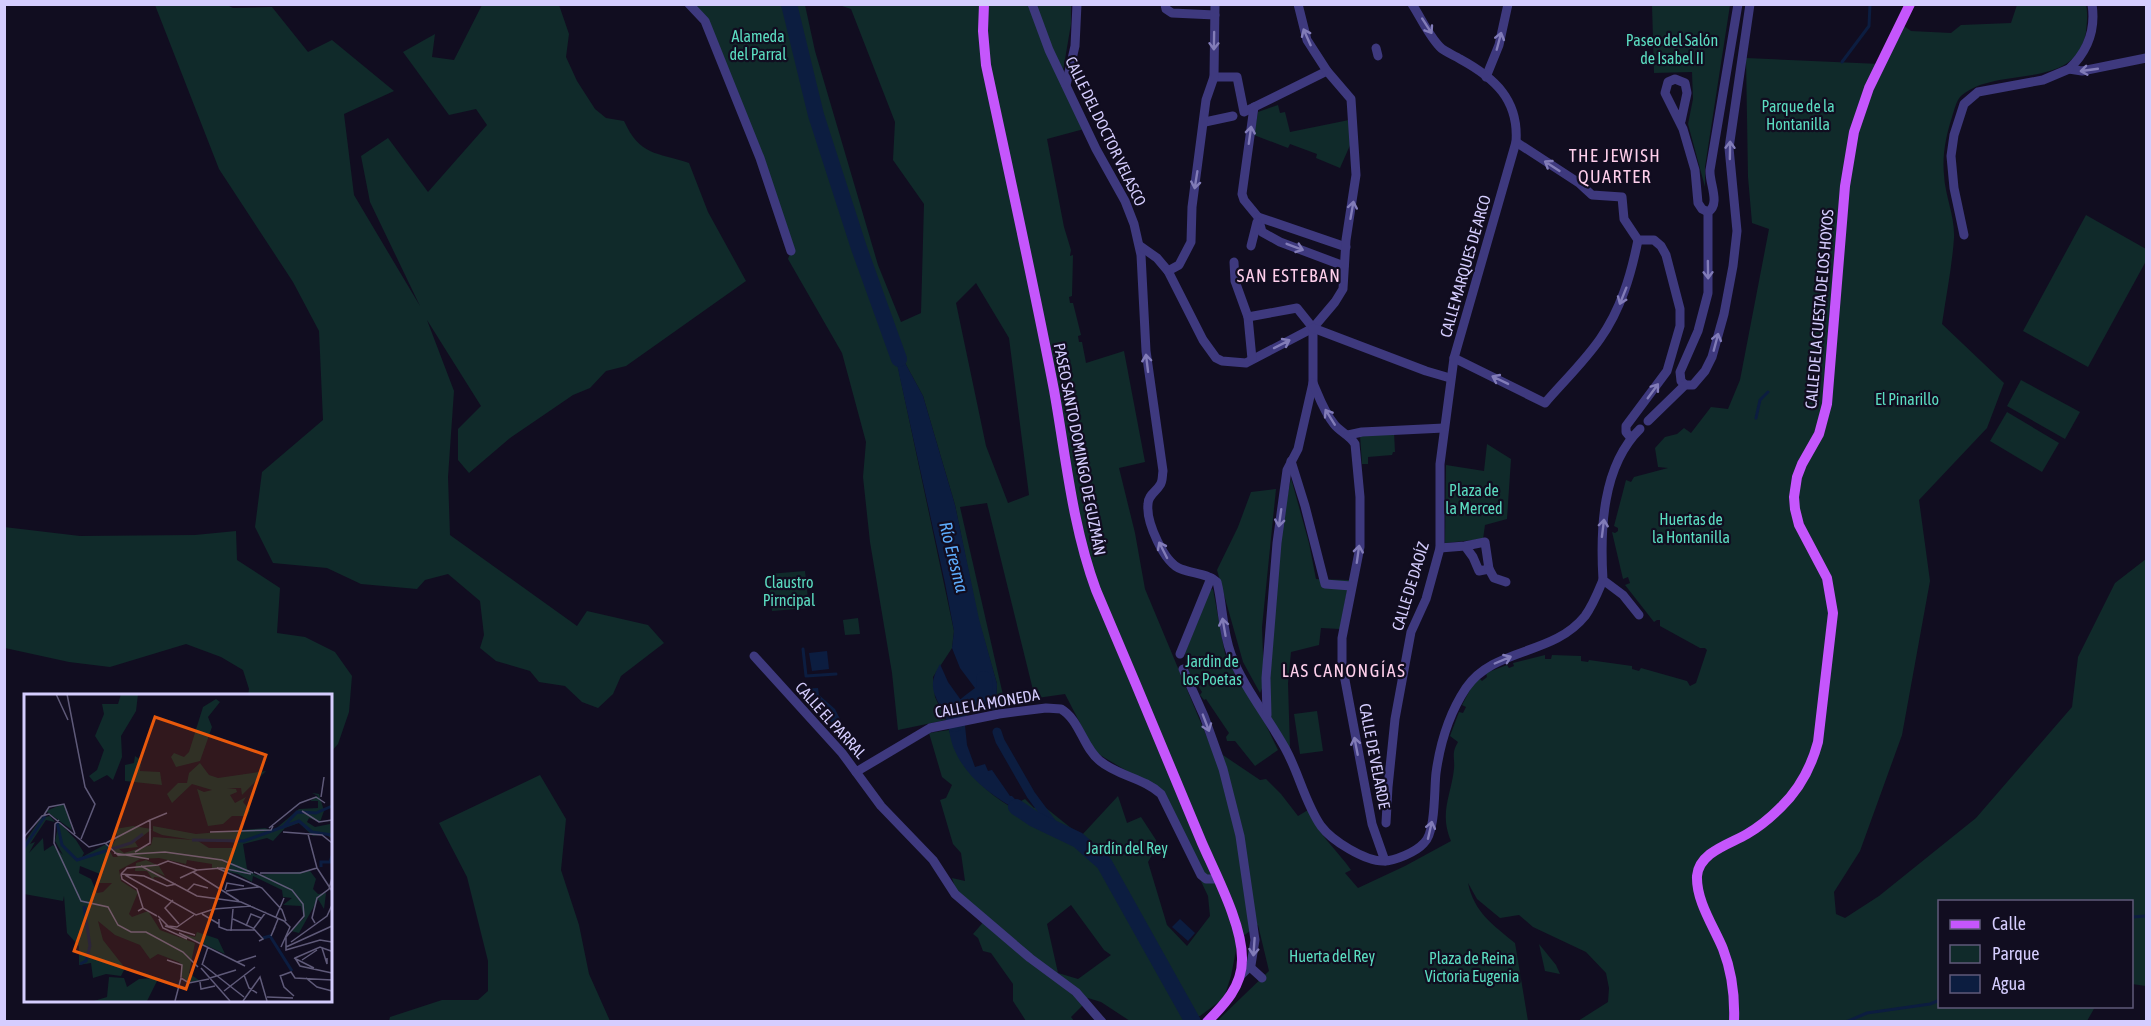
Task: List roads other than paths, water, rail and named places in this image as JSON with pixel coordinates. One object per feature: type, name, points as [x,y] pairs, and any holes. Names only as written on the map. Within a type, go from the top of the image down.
[{"type":"main road","name":"PASEO SANTO DOMINGO DE GUZMÁN","points":[[984,4],[983,31],[986,65],[1054,390],[1076,520],[1085,558],[1096,590],[1240,938],[1242,960],[1239,977],[1230,998],[1207,1022]]},
{"type":"main road","name":"CALLE DE LA CUESTA DE LOS HOYOS","points":[[1734,1022],[1731,976],[1723,950],[1700,895],[1698,870],[1709,854],[1747,834],[1778,810],[1804,777],[1816,748],[1833,613],[1827,578],[1796,514],[1795,487],[1802,464],[1822,425],[1827,404],[1845,186],[1854,132],[1869,88],[1910,4]]},
{"type":"street","points":[[689,4],[705,21],[760,158],[791,251]]},
{"type":"street","name":"CALLE DEL DOCTOR VELASCO","points":[[1032,4],[1049,50],[1096,149],[1128,208],[1140,246],[1146,351],[1163,471],[1160,485],[1149,500],[1148,513],[1153,531],[1167,559],[1181,569],[1210,578]]},
{"type":"street","points":[[1066,85],[1075,46],[1077,4]]},
{"type":"street","points":[[1165,4],[1166,9],[1172,13],[1215,15]]},
{"type":"street","points":[[1168,271],[1179,265],[1191,242],[1192,207],[1207,94],[1214,77],[1215,4]]},
{"type":"street","points":[[1140,246],[1157,258],[1168,271],[1203,340],[1216,358],[1222,361],[1244,363],[1313,328],[1330,309],[1342,288],[1356,175],[1351,99],[1327,71],[1307,40],[1298,4]]},
{"type":"street","points":[[1412,4],[1441,48],[1486,77],[1510,101],[1515,119],[1516,142],[1580,183],[1592,195],[1622,197],[1624,219],[1638,240],[1631,275],[1618,308],[1601,338],[1545,403],[1454,358]]},
{"type":"street","points":[[1486,77],[1499,45],[1508,4]]},
{"type":"street","points":[[1685,385],[1681,381],[1680,372],[1698,331],[1708,292],[1708,212],[1714,204],[1710,170],[1738,4]]},
{"type":"street","points":[[1648,421],[1685,385],[1693,385],[1705,371],[1712,357],[1724,314],[1737,231],[1729,148],[1750,4]]},
{"type":"street","points":[[1964,235],[1954,188],[1951,156],[1954,135],[1964,104],[1978,92],[2043,80],[2069,69],[2081,57],[2088,42],[2093,17],[2092,4]]},
{"type":"street","points":[[2069,69],[2082,71],[2146,58]]},
{"type":"street","points":[[1214,77],[1237,77],[1245,112],[1327,71]]},
{"type":"street","points":[[1254,107],[1242,194],[1258,217],[1260,229],[1265,235],[1344,266]]},
{"type":"street","points":[[1205,122],[1233,116]]},
{"type":"street","points":[[1681,122],[1695,170],[1698,203],[1708,212]]},
{"type":"street","name":"CALLE MARQUES DE ARCO","points":[[1454,358],[1516,142]]},
{"type":"street","points":[[1258,217],[1346,247]]},
{"type":"street","points":[[1251,246],[1258,217]]},
{"type":"street","points":[[1631,438],[1626,432],[1626,426],[1667,370],[1680,326],[1680,309],[1666,255],[1654,240],[1638,240]]},
{"type":"street","points":[[1234,262],[1235,281],[1248,317],[1252,359]]},
{"type":"street","points":[[1248,317],[1297,308],[1313,328],[1450,378]]},
{"type":"street","points":[[1267,717],[1266,678],[1276,543],[1287,470],[1298,449],[1312,379],[1313,328]]},
{"type":"street","name":"CALLE DE DAOÍZ","points":[[1386,823],[1395,719],[1411,632],[1426,598],[1440,548],[1440,473],[1454,358]]},
{"type":"street","points":[[1312,379],[1330,418],[1340,430],[1348,435],[1403,429],[1444,428]]},
{"type":"street","points":[[1180,654],[1210,578],[1216,582],[1232,657],[1294,764],[1316,817],[1327,834],[1363,855],[1398,858],[1419,847],[1428,839],[1431,831],[1436,772],[1443,739],[1456,706],[1467,687],[1480,672],[1497,663],[1554,642],[1567,634],[1589,610],[1603,580],[1602,534],[1612,477],[1624,448],[1640,429]]},
{"type":"street","name":"CALLE DE VELARDE","points":[[1348,435],[1355,444],[1360,497],[1360,547],[1342,638],[1341,664],[1372,824],[1384,857]]},
{"type":"street","points":[[1291,461],[1325,584],[1351,586]]},
{"type":"street","points":[[1440,548],[1485,542],[1489,569],[1494,578],[1506,582]]},
{"type":"street","points":[[1465,546],[1479,571],[1489,569]]},
{"type":"street","points":[[1603,580],[1623,595],[1639,615]]},
{"type":"street","name":"CALLE EL PARRAL","points":[[754,656],[842,753],[856,772],[926,730]]},
{"type":"street","points":[[1183,669],[1214,743],[1235,811],[1254,933],[1254,953],[1250,967],[1239,977]]},
{"type":"street","name":"CALLE LA MONEDA","points":[[926,730],[996,714],[1046,708],[1065,711],[1099,761],[1152,787],[1161,794],[1201,874],[1206,879],[1217,879]]},
{"type":"street","points":[[856,772],[881,806],[933,860],[955,894],[1030,958],[1076,992],[1102,1022]]},
{"type":"street","points":[[1250,967],[1262,978]]},
{"type":"water","points":[[891,337],[923,396],[955,505],[979,619],[997,684],[996,709],[989,710],[975,694],[978,692],[960,668],[952,648],[954,631],[945,583]]},
{"type":"water","points":[[827,651],[829,669],[812,671],[809,653]]},
{"type":"water","points":[[940,664],[948,682],[968,710],[964,716],[967,745],[975,767],[985,764],[988,771],[992,770],[1010,796],[1034,819],[1011,807],[978,783],[961,762],[953,747],[946,720],[934,692],[933,680]]},
{"type":"water","points":[[818,688],[819,695],[835,709],[840,719],[834,725],[800,689]]},
{"type":"water","points":[[1180,919],[1195,933],[1188,941],[1172,927]]},
{"type":"waterway","name":"Río Eresma","points":[[789,4],[816,115],[859,248],[899,359]]},
{"type":"waterway","points":[[1842,62],[1869,26],[1870,4]]},
{"type":"waterway","points":[[1756,418],[1760,400],[1768,392]]},
{"type":"waterway","points":[[803,649],[806,676],[836,674]]},
{"type":"waterway","name":"Río Eresma","points":[[955,724],[961,710],[983,692],[984,679]]},
{"type":"waterway","points":[[997,732],[1031,795],[1057,830]]},
{"type":"waterway","name":"Río Eresma","points":[[1016,807],[1034,819],[1078,840],[1104,863],[1193,1022]]},
{"type":"waterway","points":[[2133,917],[2146,916]]},
{"type":"waterway","points":[[1846,1022],[1867,1013],[1938,1001]]},
{"type":"district","name":"THE JEWISH QUARTER","points":[[1615,165]]},
{"type":"district","name":"SAN ESTEBAN","points":[[1289,275]]},
{"type":"district","name":"LAS CANONGÍAS","points":[[1344,670]]},
{"type":"park label","name":"Alameda del Parral","points":[[758,45]]},
{"type":"park label","name":"Paseo del Salón de Isabel II","points":[[1672,49]]},
{"type":"park label","name":"Parque de la Hontanilla","points":[[1798,115]]},
{"type":"park label","name":"El Pinarillo","points":[[1907,399]]},
{"type":"park label","name":"Plaza de la Merced","points":[[1474,499]]},
{"type":"park label","name":"Huertas de la Hontanilla","points":[[1691,528]]},
{"type":"park label","name":"Claustro Pirncipal","points":[[789,591]]},
{"type":"park label","name":"Jardin de los Poetas","points":[[1212,670]]},
{"type":"park label","name":"Jardín del Rey","points":[[1127,848]]},
{"type":"park label","name":"Huerta del Rey","points":[[1332,956]]},
{"type":"park label","name":"Plaza de Reina Victoria Eugenia","points":[[1472,967]]}]
